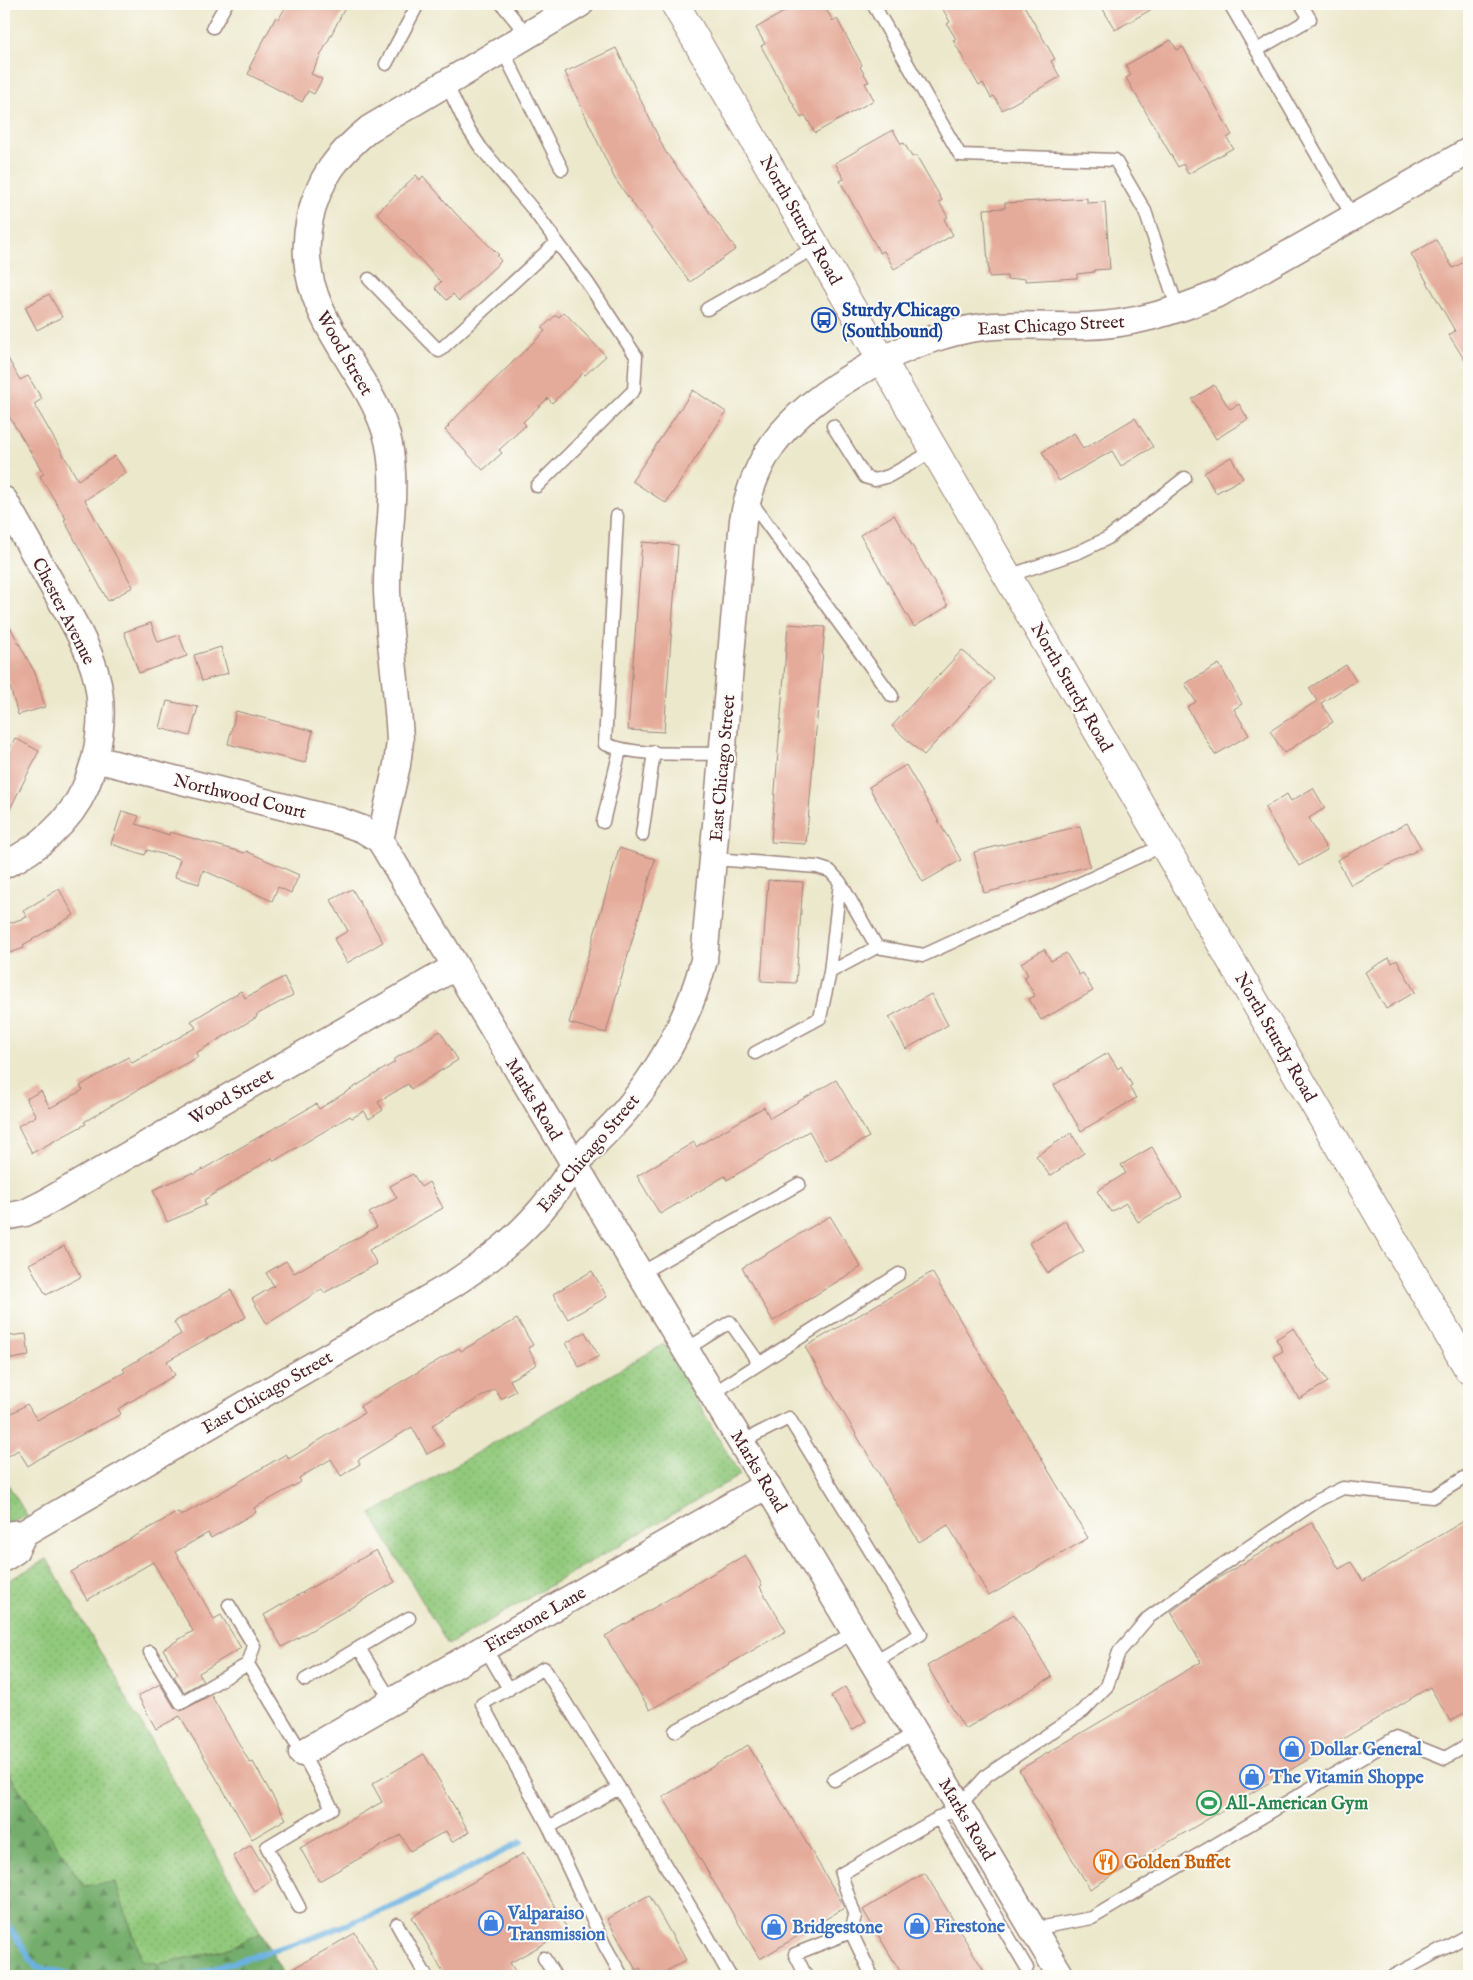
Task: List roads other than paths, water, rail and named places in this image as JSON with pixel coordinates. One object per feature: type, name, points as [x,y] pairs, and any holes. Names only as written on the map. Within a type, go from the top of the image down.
[{"type":"street","name":"Wood Street","points":[[380,840],[397,766],[400,741],[387,590],[394,503],[390,450],[382,422],[372,400],[316,302],[309,277],[307,251],[309,224],[314,202],[335,160],[350,144],[369,129],[580,4]]},
{"type":"street","name":"North Sturdy Road","points":[[676,4],[1469,1370]]},
{"type":"street","name":"East Chicago Street","points":[[4,1558],[15,1551],[14,1534],[454,1284],[493,1257],[519,1233],[549,1200],[574,1166],[621,1116],[656,1071],[688,1010],[704,960],[743,520],[748,497],[758,470],[774,444],[798,416],[826,393],[881,359],[955,333],[983,327],[1113,324],[1141,320],[1178,310],[1220,293],[1469,152]]},
{"type":"street","name":"Chester Avenue","points":[[4,500],[83,639],[94,666],[102,711],[101,733],[95,759]]},
{"type":"street","name":"Northwood Court","points":[[95,759],[340,822],[362,829],[380,840]]},
{"type":"street","points":[[4,865],[41,842],[68,818],[84,789],[95,759]]},
{"type":"street","points":[[380,840],[455,967]]},
{"type":"street","name":"Wood Street","points":[[4,1218],[25,1213],[43,1204],[455,967]]},
{"type":"street","name":"Marks Road","points":[[455,967],[915,1732],[949,1812],[1030,1924],[1061,1976]]},
{"type":"street","name":"Firestone Lane","points":[[302,1753],[768,1485]]},
{"type":"lane","points":[[213,27],[226,4]]},
{"type":"lane","points":[[386,64],[418,4]]},
{"type":"lane","points":[[502,4],[527,34]]},
{"type":"lane","points":[[873,4],[960,156],[1115,160],[1145,211],[1178,310]]},
{"type":"lane","points":[[1230,4],[1353,217]]},
{"type":"lane","points":[[1257,50],[1310,19],[1301,4]]},
{"type":"lane","points":[[502,49],[562,169]]},
{"type":"lane","points":[[446,83],[467,127],[481,148],[532,207],[587,282],[636,356],[634,390],[537,486]]},
{"type":"lane","points":[[369,278],[439,351],[557,242]]},
{"type":"lane","points":[[707,309],[816,247]]},
{"type":"lane","points":[[833,426],[864,478],[875,480],[889,476],[934,450]]},
{"type":"lane","points":[[1008,576],[1079,552],[1108,538],[1185,478]]},
{"type":"lane","points":[[748,497],[892,696]]},
{"type":"lane","points":[[617,516],[605,744],[620,750],[723,754]]},
{"type":"lane","points":[[603,822],[620,750]]},
{"type":"lane","points":[[642,835],[654,752]]},
{"type":"lane","points":[[830,972],[877,946],[924,955],[1164,845]]},
{"type":"lane","points":[[714,859],[816,867],[830,871],[840,882],[877,946]]},
{"type":"lane","points":[[755,1053],[820,1018],[830,972],[840,882]]},
{"type":"lane","points":[[639,1274],[800,1184]]},
{"type":"lane","points":[[712,1394],[899,1274]]},
{"type":"lane","points":[[685,1350],[730,1322],[759,1363]]},
{"type":"lane","points":[[742,1442],[789,1418],[921,1634],[873,1662]]},
{"type":"lane","points":[[872,1976],[851,1932],[855,1916],[841,1874],[949,1812],[987,1775],[1083,1710],[1107,1686],[1119,1652],[1148,1618],[1213,1571],[1320,1499],[1343,1488],[1433,1496],[1469,1475]]},
{"type":"lane","points":[[150,1652],[181,1703],[248,1664],[254,1646],[229,1606]]},
{"type":"lane","points":[[305,1680],[409,1618]]},
{"type":"lane","points":[[675,1731],[855,1632]]},
{"type":"lane","points":[[359,1648],[392,1702]]},
{"type":"lane","points":[[485,1648],[509,1688]]},
{"type":"lane","points":[[248,1664],[302,1753],[332,1808],[267,1847],[299,1907]]},
{"type":"lane","points":[[622,1976],[605,1946],[549,1827],[482,1704],[544,1668],[700,1923],[730,1976]]},
{"type":"lane","points":[[834,1780],[915,1732]]},
{"type":"lane","points":[[1005,1932],[1030,1924],[1092,1918],[1395,1738],[1445,1758],[1469,1744]]},
{"type":"lane","points":[[549,1827],[618,1788]]},
{"type":"lane","points":[[949,1812],[1005,1932],[1027,1968]]},
{"type":"lane","points":[[397,1924],[426,1976]]},
{"type":"lane","points":[[806,1976],[796,1954],[851,1932]]},
{"type":"lane","points":[[1393,1976],[1469,1935]]},
{"type":"lane","points":[[544,1958],[555,1976]]},
{"type":"waterway","points":[[190,1976],[315,1937],[401,1903],[521,1842]]},
{"type":"waterway","points":[[4,1919],[36,1967],[74,1976]]},
{"type":"place","name":"Sturdy/Chicago (Southbound)","points":[[824,320]]},
{"type":"place","name":"Dollar General","points":[[1292,1749]]},
{"type":"place","name":"The Vitamin Shoppe","points":[[1252,1777]]},
{"type":"place","name":"All-American Gym","points":[[1209,1803]]},
{"type":"place","name":"Golden Buffet","points":[[1106,1862]]},
{"type":"place","name":"Valparaiso Transmission","points":[[491,1923]]},
{"type":"place","name":"Firestone","points":[[917,1926]]},
{"type":"place","name":"Bridgestone","points":[[774,1927]]}]
